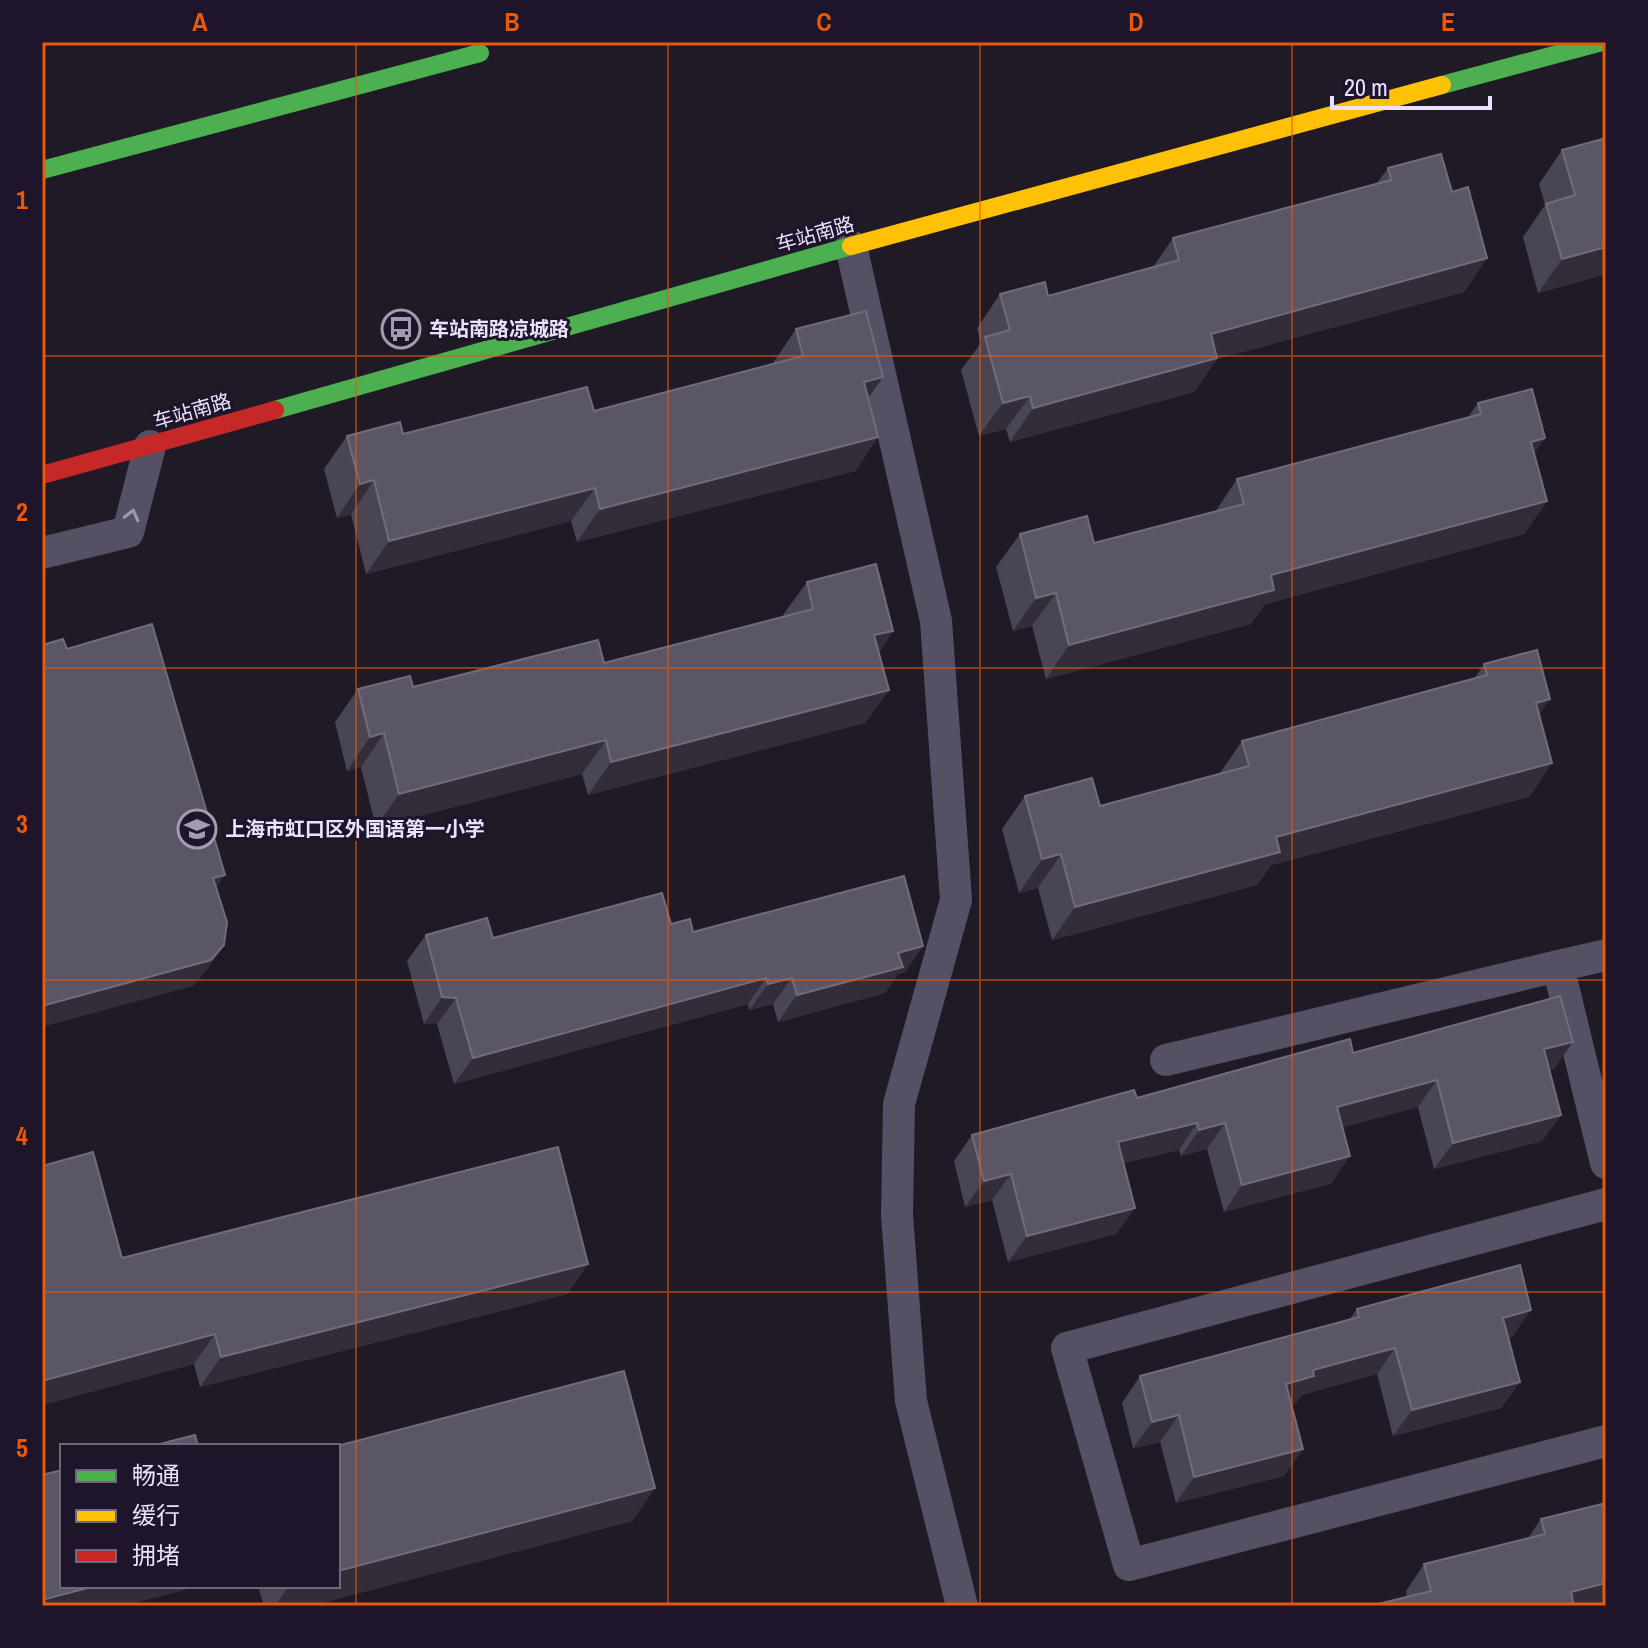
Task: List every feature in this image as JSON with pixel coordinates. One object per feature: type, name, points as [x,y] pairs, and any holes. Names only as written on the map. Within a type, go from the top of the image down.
[{"type":"street","name":"车站南路","points":[[42,475],[425,366],[563,331],[851,246],[1602,42]]},
{"type":"street","points":[[42,170],[480,53]]},
{"type":"lane","points":[[851,246],[936,621],[956,900],[899,1104],[897,1215],[911,1401],[962,1606]]},
{"type":"lane","points":[[42,553],[128,532],[150,446]]},
{"type":"lane","points":[[1166,1060],[1606,955]]},
{"type":"lane","points":[[1558,966],[1606,1163]]},
{"type":"lane","points":[[1606,1204],[1067,1348],[1129,1565],[1606,1441]]},
{"type":"building","points":[[1606,138],[1606,247],[1562,259],[1546,204],[1575,195],[1562,150]]},
{"type":"building","points":[[1441,154],[1452,192],[1468,187],[1487,258],[1211,334],[1217,358],[1033,408],[1030,396],[1003,403],[985,337],[1010,330],[1000,294],[1045,282],[1048,296],[1179,260],[1173,238],[1391,180],[1388,168]]},
{"type":"building","points":[[866,311],[883,377],[864,382],[878,437],[600,509],[595,488],[389,541],[374,480],[360,484],[347,436],[400,422],[403,434],[587,387],[594,411],[803,356],[796,329]]},
{"type":"building","points":[[1532,389],[1545,438],[1531,442],[1547,501],[1271,575],[1274,590],[1069,645],[1056,593],[1036,598],[1020,534],[1087,516],[1094,543],[1244,504],[1237,479],[1481,414],[1478,403]]},
{"type":"building","points":[[876,564],[893,631],[874,635],[889,690],[611,762],[606,740],[399,794],[384,733],[370,737],[358,689],[410,676],[413,687],[598,640],[604,663],[813,609],[807,582]]},
{"type":"building","points":[[152,624],[225,875],[213,878],[227,922],[224,945],[211,960],[42,1006],[42,645],[63,639],[67,649]]},
{"type":"building","points":[[1537,650],[1550,699],[1536,703],[1552,763],[1276,837],[1280,852],[1075,907],[1061,854],[1042,859],[1025,796],[1092,778],[1100,806],[1249,766],[1242,741],[1487,675],[1484,664]]},
{"type":"building","points":[[904,876],[923,946],[898,953],[903,967],[797,995],[792,978],[768,984],[766,978],[473,1058],[456,998],[442,997],[426,935],[487,918],[493,938],[662,893],[671,924],[690,919],[693,932]]},
{"type":"building","points":[[1560,996],[1573,1042],[1544,1049],[1561,1115],[1453,1143],[1437,1080],[1337,1107],[1350,1156],[1242,1185],[1225,1123],[1199,1130],[1197,1123],[1118,1142],[1135,1208],[1027,1236],[1011,1174],[984,1181],[972,1135],[1134,1090],[1137,1098],[1350,1039],[1353,1053]]},
{"type":"building","points":[[558,1147],[588,1264],[221,1357],[215,1334],[42,1381],[42,1166],[93,1152],[122,1258]]},
{"type":"building","points":[[1520,1265],[1531,1310],[1503,1318],[1520,1382],[1412,1410],[1395,1348],[1313,1370],[1314,1376],[1286,1384],[1303,1449],[1194,1477],[1179,1415],[1152,1422],[1140,1376],[1359,1317],[1357,1309]]},
{"type":"building","points":[[624,1371],[655,1488],[340,1570],[340,1445]]},
{"type":"building","points":[[195,1435],[197,1444],[160,1444]]},
{"type":"building","points":[[60,1470],[60,1588],[87,1588],[42,1600],[42,1475]]},
{"type":"building","points":[[1606,1503],[1606,1583],[1571,1592],[1574,1606],[1370,1606],[1431,1591],[1424,1564],[1545,1534],[1541,1519]]},
{"type":"traffic: fast","points":[[1442,85],[1602,42]]},
{"type":"traffic: fast","points":[[42,170],[480,53]]},
{"type":"traffic: fast","points":[[275,410],[851,246]]},
{"type":"traffic: slow","points":[[851,246],[1442,85]]},
{"type":"traffic: jam","points":[[42,475],[275,410]]},
{"type":"place","name":"车站南路凉城路","points":[[401,329]]},
{"type":"place","name":"上海市虹口区外国语第一小学","points":[[197,829]]}]
